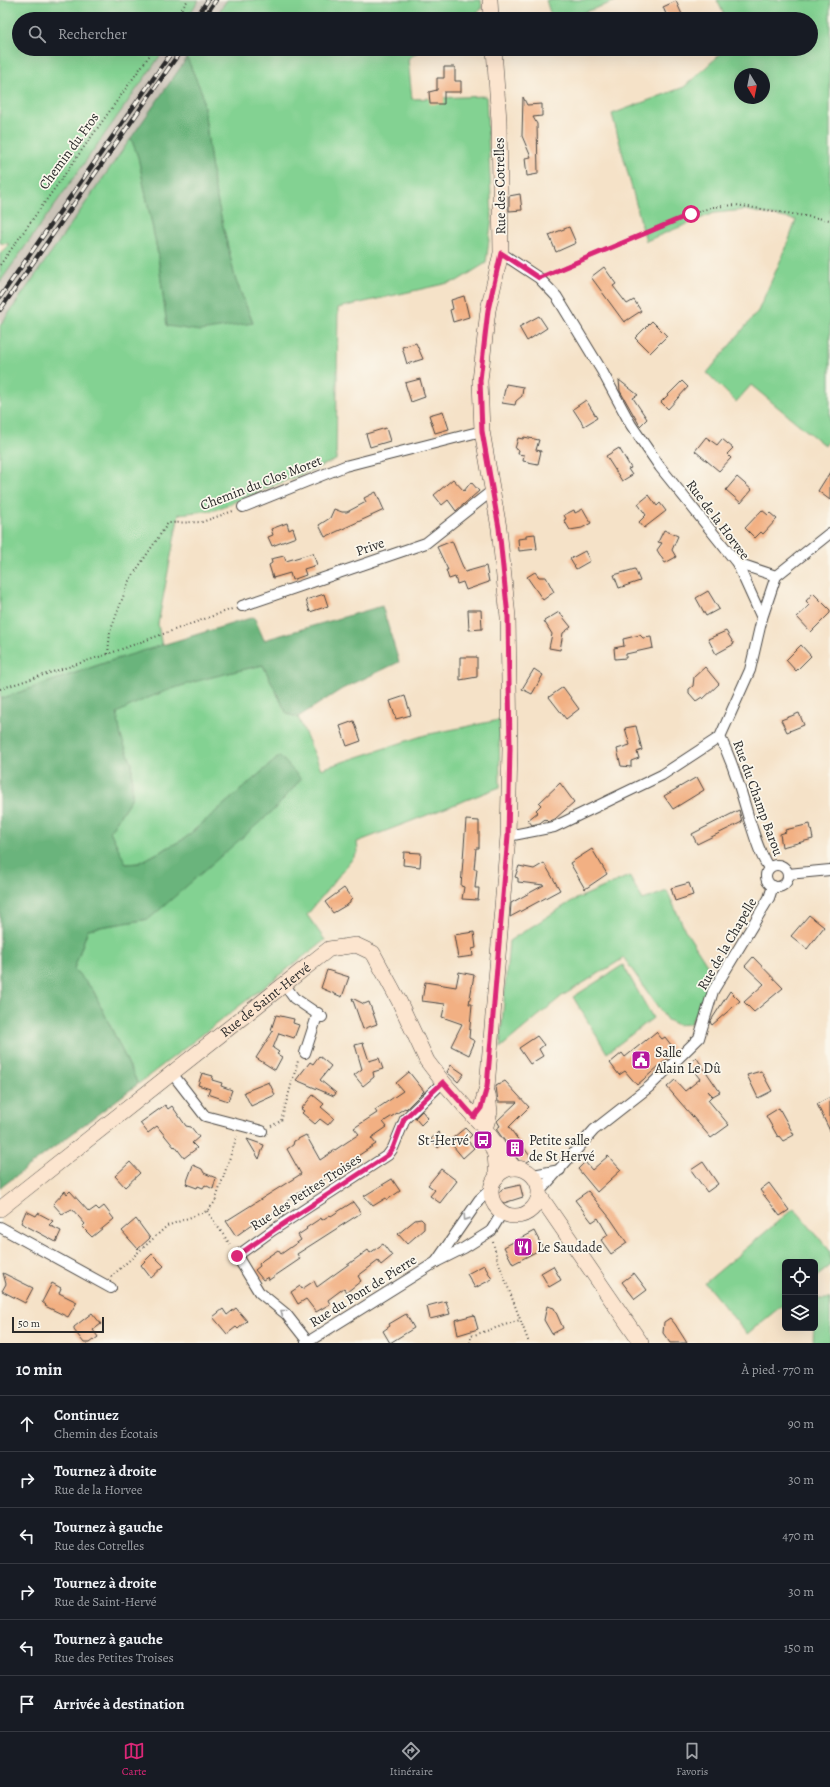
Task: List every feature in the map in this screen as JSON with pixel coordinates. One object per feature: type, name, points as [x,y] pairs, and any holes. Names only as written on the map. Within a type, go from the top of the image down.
[{"type":"street","points":[[490,0],[491,12]]},
{"type":"street","name":"Rue des Cotrelles","points":[[474,1117],[481,1108],[487,1087],[508,836],[510,748],[508,617],[493,490],[482,431],[480,380],[488,310],[501,253],[499,121],[494,56]]},
{"type":"street","name":"Rue de la Horvee","points":[[501,253],[539,278],[557,297],[602,371],[631,425],[656,461],[737,563],[762,618]]},
{"type":"street","name":"Chemin du Clos Moret","points":[[243,507],[345,466],[482,431]]},
{"type":"street","name":"Prive","points":[[242,606],[426,543],[493,490]]},
{"type":"street","points":[[508,836],[554,827],[662,775],[720,737],[750,670],[762,618],[776,576],[830,533]]},
{"type":"street","points":[[737,563],[776,576]]},
{"type":"street","name":"Rue du Champ Barou","points":[[720,737],[730,758],[763,860],[769,868]]},
{"type":"street","points":[[773,866],[780,866],[788,874],[784,884],[773,886],[766,879],[766,873],[769,868],[773,866]]},
{"type":"street","points":[[788,874],[830,870]]},
{"type":"street","name":"Rue de la Chapelle","points":[[540,1194],[594,1130],[649,1087],[699,1038],[713,991],[769,898],[773,886]]},
{"type":"street","name":"Rue de Saint-Hervé","points":[[0,1209],[329,949],[356,945],[373,953],[399,1001],[427,1061],[443,1082],[485,1129]]},
{"type":"street","points":[[284,984],[294,998],[320,1015],[305,1053]]},
{"type":"street","points":[[172,1072],[205,1116],[262,1131]]},
{"type":"street","name":"Rue des Petites Troises","points":[[237,1256],[388,1155],[393,1148],[404,1119],[443,1082]]},
{"type":"street","name":"Rue des Cotrelles","points":[[485,1129],[490,1112],[487,1087]]},
{"type":"street","points":[[485,1129],[514,1168]]},
{"type":"street","points":[[485,1129],[495,1155],[493,1202],[502,1213],[517,1217],[532,1210],[548,1209]]},
{"type":"street","points":[[494,1183],[501,1172],[514,1168],[527,1171],[533,1175],[540,1194],[548,1209],[641,1343]]},
{"type":"street","points":[[533,1175],[560,1170]]},
{"type":"street","name":"Rue du Pont de Pierre","points":[[436,1262],[479,1200],[494,1183]]},
{"type":"street","points":[[532,1210],[540,1194]]},
{"type":"street","name":"Rue du Pont de Pierre","points":[[307,1342],[436,1262],[464,1248],[491,1231],[502,1213]]},
{"type":"street","points":[[0,1227],[107,1286]]},
{"type":"street","points":[[237,1256],[258,1292],[286,1314],[307,1342]]},
{"type":"path","points":[[179,12],[188,0]]},
{"type":"path","name":"Chemin du Fros","points":[[0,264],[149,56]]},
{"type":"path","points":[[539,278],[691,214],[713,207],[736,205],[830,220]]},
{"type":"path","name":"Chemin du Clos Moret","points":[[108,654],[110,632],[129,581],[168,523],[202,522],[243,507]]},
{"type":"path","points":[[0,689],[108,654],[242,606]]},
{"type":"path","points":[[262,1131],[281,1121],[300,1056],[305,1053]]},
{"type":"path","points":[[107,1286],[167,1226],[207,1211],[215,1202],[240,1125]]},
{"type":"path","points":[[207,1211],[237,1256]]},
{"type":"path","points":[[491,1231],[497,1258],[529,1343]]},
{"type":"path","points":[[470,1343],[471,1336],[520,1320]]},
{"type":"shaded area","points":[[199,0],[227,0],[219,12],[191,12]]},
{"type":"shaded area","points":[[160,56],[188,56],[0,326],[0,282]]},
{"type":"green space","points":[[0,0],[199,0],[191,12],[12,12],[12,56],[160,56],[0,282],[0,254],[9,244],[0,243]]},
{"type":"green space","points":[[227,0],[481,0],[482,9],[478,12],[219,12]]},
{"type":"green space","points":[[546,0],[619,0],[585,12],[550,12]]},
{"type":"green space","points":[[717,0],[830,0],[830,439],[825,446],[751,385],[736,402],[707,373],[758,311],[786,248],[796,220],[745,210],[714,213],[646,241],[612,114],[684,87],[718,56],[818,56],[818,12],[723,12]]},
{"type":"green space","points":[[188,56],[412,56],[408,59],[412,99],[486,96],[492,217],[486,263],[457,281],[338,308],[336,460],[215,510],[179,514],[158,624],[162,647],[110,661],[0,699],[0,326],[131,138],[138,157],[157,249],[167,326],[253,323],[235,278],[214,186],[202,93],[187,58]]},
{"type":"green space","points":[[187,58],[202,93],[214,186],[235,278],[253,323],[200,331],[167,326],[157,249],[138,157],[131,138]]},
{"type":"green space","points":[[382,606],[399,662],[342,689],[298,717],[287,714],[263,665],[188,684],[152,696],[117,713],[121,737],[132,764],[132,797],[110,831],[126,864],[139,863],[184,839],[280,756],[301,779],[276,808],[149,919],[88,929],[74,969],[93,990],[138,1084],[0,1188],[0,699],[110,661],[254,617],[264,640]]},
{"type":"green space","points":[[263,665],[287,714],[298,717],[321,769],[425,735],[499,720],[500,787],[357,842],[358,852],[307,915],[325,940],[138,1084],[93,990],[74,969],[88,929],[149,919],[280,756],[184,839],[139,863],[125,864],[110,831],[132,797],[132,764],[121,737],[116,713],[146,697],[201,679]]},
{"type":"green space","points":[[629,876],[643,900],[667,891],[685,930],[715,977],[690,1024],[678,1025],[667,1020],[624,958],[562,996],[500,1048],[509,941],[572,901]]},
{"type":"green space","points":[[623,965],[653,1018],[607,1053],[573,997]]},
{"type":"green space","points":[[794,1208],[830,1251],[830,1266],[818,1276],[818,1259],[782,1259],[782,1305],[747,1334],[705,1283]]},
{"type":"green space","points":[[818,1299],[830,1299],[830,1343],[813,1343],[814,1331],[818,1331]]},
{"type":"building","points":[[676,1],[681,12],[665,12],[663,7]]},
{"type":"building","points":[[444,67],[455,67],[455,81],[461,81],[461,92],[444,92],[444,104],[430,104],[429,92],[437,90],[437,78],[444,78]]},
{"type":"building","points":[[523,97],[527,105],[542,104],[542,116],[533,117],[537,124],[538,174],[527,176],[525,158],[531,157],[522,136]]},
{"type":"building","points":[[520,194],[522,210],[509,211],[509,196]]},
{"type":"building","points":[[569,227],[576,243],[556,252],[549,235]]},
{"type":"building","points":[[604,267],[616,284],[613,286],[627,304],[634,300],[641,311],[624,322],[591,277]]},
{"type":"building","points":[[464,296],[469,317],[453,322],[450,310],[453,309],[451,300]]},
{"type":"building","points":[[539,316],[547,328],[527,341],[519,327]]},
{"type":"building","points":[[652,321],[667,336],[650,353],[635,338]]},
{"type":"building","points":[[416,343],[423,359],[407,364],[402,347]]},
{"type":"building","points":[[420,379],[425,397],[411,402],[405,383]]},
{"type":"building","points":[[619,380],[638,395],[633,398],[647,419],[640,426],[620,391]]},
{"type":"building","points":[[682,381],[688,387],[668,409],[661,402]]},
{"type":"building","points":[[506,384],[523,387],[522,396],[516,401],[515,405],[502,403]]},
{"type":"building","points":[[586,400],[597,418],[584,426],[573,409]]},
{"type":"building","points":[[443,411],[449,429],[435,433],[429,415]]},
{"type":"building","points":[[386,428],[390,441],[370,447],[366,434]]},
{"type":"building","points":[[524,437],[539,440],[536,450],[541,451],[538,464],[523,461],[524,455],[518,454],[519,450],[515,449],[518,438],[523,439]]},
{"type":"building","points":[[706,437],[717,445],[722,439],[733,448],[727,454],[731,458],[719,471],[695,451]]},
{"type":"building","points":[[619,448],[631,468],[628,469],[632,475],[622,481],[606,456]]},
{"type":"building","points":[[830,472],[830,500],[818,491]]},
{"type":"building","points":[[737,477],[752,490],[741,503],[726,490]]},
{"type":"building","points":[[453,479],[464,491],[471,482],[479,491],[456,511],[448,500],[442,505],[434,495]]},
{"type":"building","points":[[376,492],[384,510],[325,537],[319,525],[330,518],[334,509],[347,512],[366,502],[364,498]]},
{"type":"building","points":[[649,495],[657,506],[660,503],[666,511],[644,528],[639,522],[646,515],[638,504]]},
{"type":"building","points":[[583,509],[591,523],[582,528],[570,530],[564,520],[566,519],[564,515],[574,510],[575,513]]},
{"type":"building","points":[[762,510],[768,515],[770,513],[777,519],[763,534],[761,532],[755,538],[745,528]]},
{"type":"building","points":[[287,523],[289,530],[293,528],[296,537],[272,546],[268,537],[273,535],[271,529]]},
{"type":"building","points":[[664,530],[678,536],[672,550],[676,557],[665,563],[657,550],[662,543],[658,542]]},
{"type":"building","points":[[535,534],[537,549],[519,551],[518,539],[526,538],[526,535]]},
{"type":"building","points":[[452,541],[465,572],[486,566],[489,582],[466,590],[463,582],[457,584],[455,577],[449,579],[446,570],[448,570],[437,547]]},
{"type":"building","points":[[585,551],[590,561],[576,569],[570,559]]},
{"type":"building","points":[[313,553],[317,565],[304,569],[306,575],[292,580],[290,573],[273,578],[269,565],[272,563],[271,559],[284,556],[286,561]]},
{"type":"building","points":[[635,569],[640,581],[619,588],[614,575]]},
{"type":"building","points":[[535,572],[539,577],[546,577],[554,592],[543,600],[527,577]]},
{"type":"building","points":[[708,591],[719,609],[706,616],[696,598]]},
{"type":"building","points":[[813,593],[830,610],[830,613],[811,632],[797,617],[810,605],[806,601]]},
{"type":"building","points":[[324,594],[328,606],[310,612],[306,600]]},
{"type":"building","points":[[468,610],[481,610],[482,629],[469,630]]},
{"type":"building","points":[[559,612],[571,627],[563,633],[560,650],[549,648],[552,634],[544,621]]},
{"type":"building","points":[[726,631],[734,644],[716,654],[708,639]]},
{"type":"building","points":[[640,635],[643,638],[651,637],[653,648],[626,654],[626,658],[615,659],[614,648],[624,646],[623,639]]},
{"type":"building","points":[[801,645],[811,656],[796,671],[786,660]]},
{"type":"building","points":[[460,657],[477,657],[477,677],[460,680]]},
{"type":"building","points":[[705,667],[719,684],[703,699],[702,697],[696,701],[689,693],[689,689],[693,686],[694,677]]},
{"type":"building","points":[[534,669],[543,675],[532,694],[522,689]]},
{"type":"building","points":[[563,687],[579,709],[566,719],[549,697]]},
{"type":"building","points":[[405,696],[411,715],[396,719],[390,701]]},
{"type":"building","points":[[799,713],[804,725],[787,732],[781,720]]},
{"type":"building","points":[[354,721],[361,741],[347,746],[340,726]]},
{"type":"building","points":[[636,726],[642,750],[637,752],[639,758],[631,761],[631,767],[621,766],[617,749],[630,745],[625,728]]},
{"type":"building","points":[[697,777],[704,790],[673,809],[664,796]]},
{"type":"building","points":[[560,783],[574,802],[555,819],[548,822],[545,819],[540,823],[532,825],[528,820],[538,812],[536,810],[541,805],[539,803]]},
{"type":"building","points":[[739,810],[742,822],[697,844],[692,834]]},
{"type":"building","points":[[466,820],[479,821],[479,848],[476,848],[474,869],[477,869],[475,888],[479,888],[478,900],[462,899],[464,887],[461,886]]},
{"type":"building","points":[[810,824],[813,839],[782,847],[780,834],[786,832],[785,830]]},
{"type":"building","points":[[592,849],[607,874],[585,889],[570,863]]},
{"type":"building","points":[[404,852],[421,853],[420,867],[403,865]]},
{"type":"building","points":[[544,863],[560,890],[510,917],[511,903],[544,885],[518,882],[518,878],[515,877],[519,866],[534,869]]},
{"type":"building","points":[[689,883],[693,895],[675,901],[671,888]]},
{"type":"building","points":[[344,888],[352,899],[350,903],[333,913],[325,902]]},
{"type":"building","points":[[809,915],[824,927],[807,949],[791,936]]},
{"type":"building","points":[[474,932],[476,948],[472,949],[473,956],[458,958],[454,935]]},
{"type":"building","points":[[753,957],[783,988],[754,1012],[744,1002],[764,984],[745,966]]},
{"type":"building","points":[[327,970],[349,977],[342,997],[321,988]]},
{"type":"building","points":[[459,972],[474,975],[469,1004],[472,1004],[469,1038],[475,1041],[469,1055],[451,1046],[462,1024],[442,1017],[445,1004],[422,1001],[425,982],[456,987]]},
{"type":"building","points":[[730,991],[740,1001],[712,1025],[710,1022]]},
{"type":"building","points":[[352,998],[364,1004],[369,1002],[377,1024],[363,1029]]},
{"type":"building","points":[[276,1015],[294,1019],[293,1023],[299,1025],[294,1038],[279,1033],[273,1048],[279,1052],[277,1054],[282,1057],[275,1070],[256,1058],[273,1031],[271,1030]]},
{"type":"building","name":"Salle Alain Le Dû","points":[[656,1032],[662,1039],[665,1037],[675,1050],[672,1052],[673,1054],[637,1085],[625,1071],[619,1075],[610,1063],[622,1053],[625,1057]]},
{"type":"building","points":[[537,1036],[544,1045],[539,1049],[543,1056],[530,1064],[519,1048]]},
{"type":"building","points":[[363,1043],[369,1061],[379,1058],[383,1069],[373,1072],[374,1077],[363,1086],[354,1075],[362,1069],[355,1045]]},
{"type":"building","points":[[319,1056],[331,1066],[320,1080],[336,1093],[334,1096],[296,1080],[310,1062],[313,1064]]},
{"type":"building","points":[[696,1057],[720,1092],[713,1096],[708,1091],[712,1096],[708,1100],[729,1125],[711,1138],[667,1087],[675,1080],[685,1091],[700,1079],[689,1065]]},
{"type":"building","points":[[451,1065],[464,1074],[458,1082],[447,1072]]},
{"type":"building","points":[[761,1071],[772,1091],[758,1098],[747,1075]]},
{"type":"building","points":[[409,1072],[424,1091],[406,1109],[405,1108],[383,1122],[387,1127],[371,1138],[376,1144],[341,1167],[342,1168],[312,1187],[311,1185],[287,1201],[289,1204],[255,1225],[254,1223],[236,1236],[226,1221],[301,1174],[287,1149],[293,1145],[294,1141],[306,1135],[320,1160],[359,1134],[354,1128],[377,1113],[375,1110],[403,1091],[396,1083]]},
{"type":"building","points":[[202,1073],[213,1076],[212,1080],[222,1083],[221,1086],[232,1090],[228,1101],[208,1094],[210,1089],[198,1085]]},
{"type":"building","points":[[505,1081],[529,1107],[509,1127],[532,1159],[522,1165],[496,1129],[500,1126],[497,1121],[517,1102],[498,1102],[496,1086]]},
{"type":"building","points":[[269,1082],[275,1095],[251,1106],[244,1092]]},
{"type":"building","points":[[313,1095],[324,1104],[321,1107],[334,1118],[328,1125],[320,1119],[315,1124],[302,1113],[304,1111],[301,1109]]},
{"type":"building","points":[[830,1097],[830,1131],[817,1104]]},
{"type":"building","points":[[165,1105],[168,1109],[172,1106],[186,1126],[191,1127],[199,1137],[192,1143],[197,1148],[184,1158],[157,1126],[148,1133],[140,1123]]},
{"type":"building","points":[[779,1108],[794,1135],[783,1141],[779,1136],[778,1137],[766,1116]]},
{"type":"building","points":[[422,1111],[428,1118],[421,1125],[415,1118]]},
{"type":"building","points":[[465,1128],[472,1135],[467,1140],[474,1148],[463,1158],[449,1141]]},
{"type":"building","points":[[438,1132],[446,1141],[438,1148],[431,1139]]},
{"type":"building","points":[[247,1139],[264,1145],[259,1159]]},
{"type":"building","points":[[608,1156],[621,1170],[597,1192],[578,1169],[585,1162],[592,1170]]},
{"type":"building","points":[[130,1162],[140,1173],[125,1187],[115,1176]]},
{"type":"building","points":[[703,1162],[718,1184],[707,1192],[691,1170]]},
{"type":"building","points":[[193,1165],[202,1169],[204,1173],[216,1178],[213,1189],[205,1185],[203,1188],[198,1186],[197,1188],[186,1184]]},
{"type":"building","points":[[441,1169],[457,1181],[440,1203],[430,1196],[435,1190],[428,1185]]},
{"type":"building","points":[[392,1179],[400,1191],[387,1200],[386,1198],[373,1206],[364,1196]]},
{"type":"building","points":[[769,1183],[789,1210],[780,1216],[760,1190]]},
{"type":"building","points":[[520,1185],[523,1197],[504,1203],[499,1200],[497,1195],[502,1189]]},
{"type":"building","points":[[65,1191],[67,1194],[70,1191],[89,1212],[96,1207],[99,1210],[104,1206],[114,1219],[92,1237],[82,1227],[85,1224],[72,1209],[62,1214],[53,1204]]},
{"type":"building","points":[[588,1191],[610,1218],[627,1243],[611,1254],[601,1240],[608,1235],[598,1218],[592,1222],[575,1200]]},
{"type":"building","points":[[353,1202],[361,1213],[297,1254],[300,1259],[269,1280],[268,1277],[263,1280],[255,1270],[260,1266],[259,1264],[263,1260],[278,1250],[281,1254],[301,1240],[298,1235],[307,1229],[306,1228],[321,1218],[322,1220],[330,1215],[331,1216]]},
{"type":"building","points":[[26,1211],[36,1216],[38,1213],[53,1221],[49,1225],[61,1231],[56,1242],[21,1223]]},
{"type":"building","points":[[136,1219],[150,1238],[138,1249],[122,1231]]},
{"type":"building","points":[[421,1219],[424,1222],[424,1229],[407,1244],[398,1234],[415,1220]]},
{"type":"building","name":"Le Saudade","points":[[534,1231],[543,1248],[513,1264],[504,1247]]},
{"type":"building","points":[[383,1244],[392,1256],[381,1265],[378,1261],[358,1276],[361,1281],[347,1292],[344,1288],[328,1300],[330,1304],[316,1312],[306,1299],[298,1304],[291,1292],[300,1286],[302,1289],[314,1281],[317,1287],[368,1250],[370,1253]]},
{"type":"building","points":[[152,1254],[164,1266],[151,1278],[141,1265]]},
{"type":"building","points":[[484,1265],[492,1279],[475,1288],[467,1274]]},
{"type":"building","points":[[553,1266],[561,1280],[549,1287],[541,1273]]},
{"type":"building","points":[[3,1273],[33,1288],[25,1303],[2,1291],[6,1284]]},
{"type":"building","points":[[634,1273],[647,1290],[635,1299],[622,1282]]},
{"type":"building","points":[[52,1283],[61,1288],[59,1293],[77,1302],[68,1317],[45,1306],[46,1305],[42,1302]]},
{"type":"building","points":[[446,1301],[450,1314],[430,1319],[427,1306]]},
{"type":"building","points":[[547,1306],[554,1308],[563,1328],[552,1334],[544,1320]]},
{"type":"building","points":[[236,1308],[247,1321],[238,1329],[236,1327],[227,1334],[213,1317],[223,1309],[227,1315]]},
{"type":"building","points":[[92,1313],[101,1324],[93,1330],[98,1337],[90,1343],[84,1343],[74,1330],[74,1327]]},
{"type":"building","points":[[406,1314],[414,1328],[390,1343],[383,1331],[390,1326],[389,1324]]},
{"type":"building","points":[[474,1315],[478,1329],[458,1335],[455,1320]]},
{"type":"building","points":[[670,1318],[687,1343],[670,1343],[663,1333],[664,1322]]},
{"type":"railway","points":[[200,12],[208,0]]},
{"type":"railway","points":[[208,12],[216,0]]},
{"type":"railway","points":[[0,297],[169,56]]},
{"type":"railway","points":[[0,310],[177,56]]},
{"type":"place","name":"Salle Alain Le Dû","points":[[641,1060]]},
{"type":"place","name":"St-Hervé","points":[[483,1140]]},
{"type":"place","name":"Petite salle de St Hervé","points":[[515,1148]]},
{"type":"place","name":"Le Saudade","points":[[523,1247]]},
{"type":"route","points":[[237,1256],[388,1155],[393,1148],[404,1119],[443,1082],[474,1117],[481,1108],[487,1087],[508,836],[510,748],[508,617],[499,528],[482,431],[480,380],[488,310],[501,253],[539,278],[691,214]]}]
